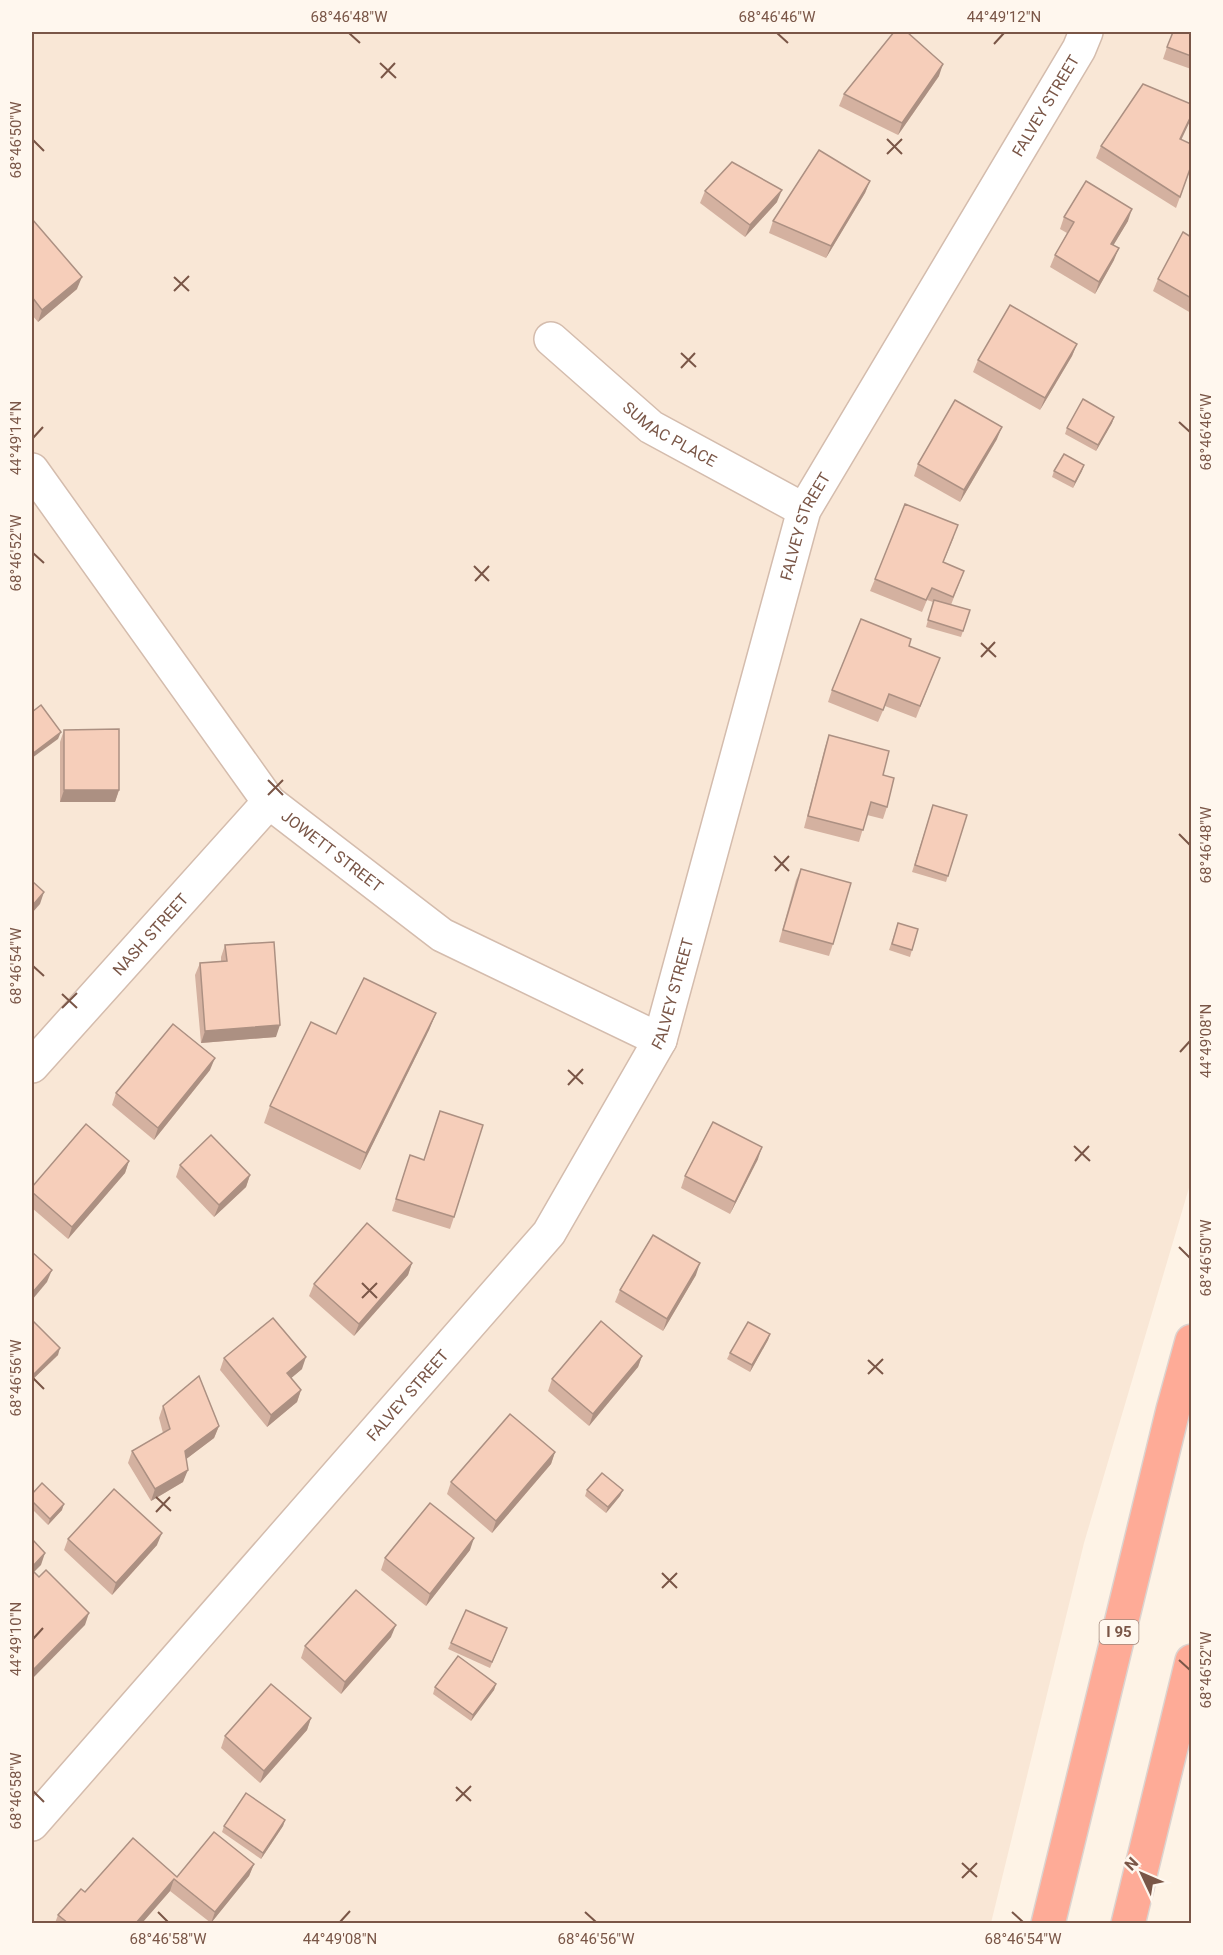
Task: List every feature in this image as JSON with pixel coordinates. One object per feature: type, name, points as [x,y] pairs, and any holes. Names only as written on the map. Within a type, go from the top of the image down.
[{"type":"highway","name":"I 95","points":[[1048,1923],[1191,1341]]},
{"type":"highway","points":[[1128,1923],[1191,1661]]},
{"type":"street","name":"FALVEY STREET","points":[[32,1824],[549,1233],[660,1040],[804,510],[1079,49],[1086,32]]},
{"type":"street","name":"SUMAC PLACE","points":[[551,339],[651,427],[804,510]]},
{"type":"street","name":"JOWETT STREET","points":[[32,470],[269,802],[442,935],[660,1040]]},
{"type":"street","name":"NASH STREET","points":[[32,1066],[269,802]]},
{"type":"shaded area","points":[[32,32],[1191,32],[1191,1181],[1084,1543],[991,1923],[32,1924]]},
{"type":"building","points":[[894,32],[907,32],[943,64],[902,123],[844,94]]},
{"type":"building","points":[[1173,32],[1191,32],[1191,56],[1167,47]]},
{"type":"building","points":[[1143,84],[1191,104],[1191,116],[1180,139],[1191,144],[1191,166],[1180,197],[1101,146]]},
{"type":"building","points":[[819,150],[870,181],[831,246],[773,221]]},
{"type":"building","points":[[732,162],[782,190],[750,225],[705,191]]},
{"type":"building","points":[[1086,181],[1132,209],[1111,244],[1119,248],[1099,282],[1055,255],[1074,222],[1064,217]]},
{"type":"building","points":[[32,219],[82,277],[42,310],[32,297]]},
{"type":"building","points":[[1183,232],[1191,237],[1191,298],[1158,279]]},
{"type":"building","points":[[1010,305],[1077,344],[1045,398],[978,360]]},
{"type":"building","points":[[1083,399],[1114,417],[1098,445],[1067,428]]},
{"type":"building","points":[[955,400],[1002,427],[964,490],[918,464]]},
{"type":"building","points":[[1064,454],[1084,465],[1075,482],[1054,471]]},
{"type":"building","points":[[905,504],[958,525],[943,562],[964,571],[953,597],[932,588],[926,600],[875,579]]},
{"type":"building","points":[[934,600],[970,610],[963,631],[928,620]]},
{"type":"building","points":[[861,619],[911,639],[909,646],[940,658],[920,706],[889,694],[883,710],[832,690]]},
{"type":"building","points":[[41,705],[61,732],[32,754],[32,712]]},
{"type":"building","points":[[119,729],[119,790],[64,790],[64,730]]},
{"type":"building","points":[[829,735],[889,751],[883,775],[894,778],[887,807],[871,802],[863,830],[808,816]]},
{"type":"building","points":[[933,805],[967,815],[948,876],[915,865]]},
{"type":"building","points":[[801,869],[851,883],[833,944],[783,930]]},
{"type":"building","points":[[32,881],[44,892],[32,906]]},
{"type":"building","points":[[898,923],[918,929],[912,950],[892,944]]},
{"type":"building","points":[[274,942],[280,1025],[205,1031],[200,963],[227,961],[225,945]]},
{"type":"building","points":[[364,978],[436,1013],[366,1153],[270,1106],[311,1022],[336,1034]]},
{"type":"building","points":[[173,1024],[215,1058],[158,1128],[116,1093]]},
{"type":"building","points":[[440,1111],[483,1125],[454,1217],[396,1199],[410,1155],[424,1160]]},
{"type":"building","points":[[713,1122],[762,1147],[735,1202],[685,1176]]},
{"type":"building","points":[[86,1124],[129,1161],[72,1227],[32,1192],[32,1187]]},
{"type":"building","points":[[211,1135],[250,1175],[219,1205],[180,1165]]},
{"type":"building","points":[[367,1223],[412,1263],[359,1324],[314,1284]]},
{"type":"building","points":[[653,1235],[700,1263],[667,1319],[620,1290]]},
{"type":"building","points":[[32,1252],[52,1270],[32,1293]]},
{"type":"building","points":[[273,1318],[306,1357],[287,1373],[301,1390],[271,1415],[224,1358]]},
{"type":"building","points":[[32,1320],[60,1348],[34,1374],[32,1371]]},
{"type":"building","points":[[601,1321],[642,1356],[593,1414],[552,1379]]},
{"type":"building","points":[[748,1322],[770,1334],[752,1365],[730,1353]]},
{"type":"building","points":[[199,1376],[219,1426],[185,1451],[188,1470],[155,1489],[132,1451],[170,1429],[163,1406]]},
{"type":"building","points":[[510,1414],[555,1452],[496,1521],[451,1482]]},
{"type":"building","points":[[602,1473],[623,1490],[608,1507],[587,1490]]},
{"type":"building","points":[[42,1483],[64,1504],[50,1519],[32,1501],[32,1494]]},
{"type":"building","points":[[114,1489],[162,1533],[116,1583],[68,1539]]},
{"type":"building","points":[[430,1503],[474,1538],[430,1594],[385,1558]]},
{"type":"building","points":[[32,1539],[45,1553],[32,1567]]},
{"type":"building","points":[[32,1570],[39,1577],[46,1570],[89,1613],[32,1671]]},
{"type":"building","points":[[356,1590],[396,1625],[345,1682],[305,1646]]},
{"type":"building","points":[[466,1610],[507,1628],[492,1662],[451,1643]]},
{"type":"building","points":[[458,1656],[496,1684],[473,1715],[435,1687]]},
{"type":"building","points":[[271,1684],[311,1718],[264,1771],[225,1736]]},
{"type":"building","points":[[246,1793],[285,1820],[263,1853],[224,1826]]},
{"type":"building","points":[[214,1832],[254,1864],[215,1912],[174,1879],[136,1923],[68,1923],[58,1915],[81,1889],[85,1892],[133,1838],[177,1877]]}]
